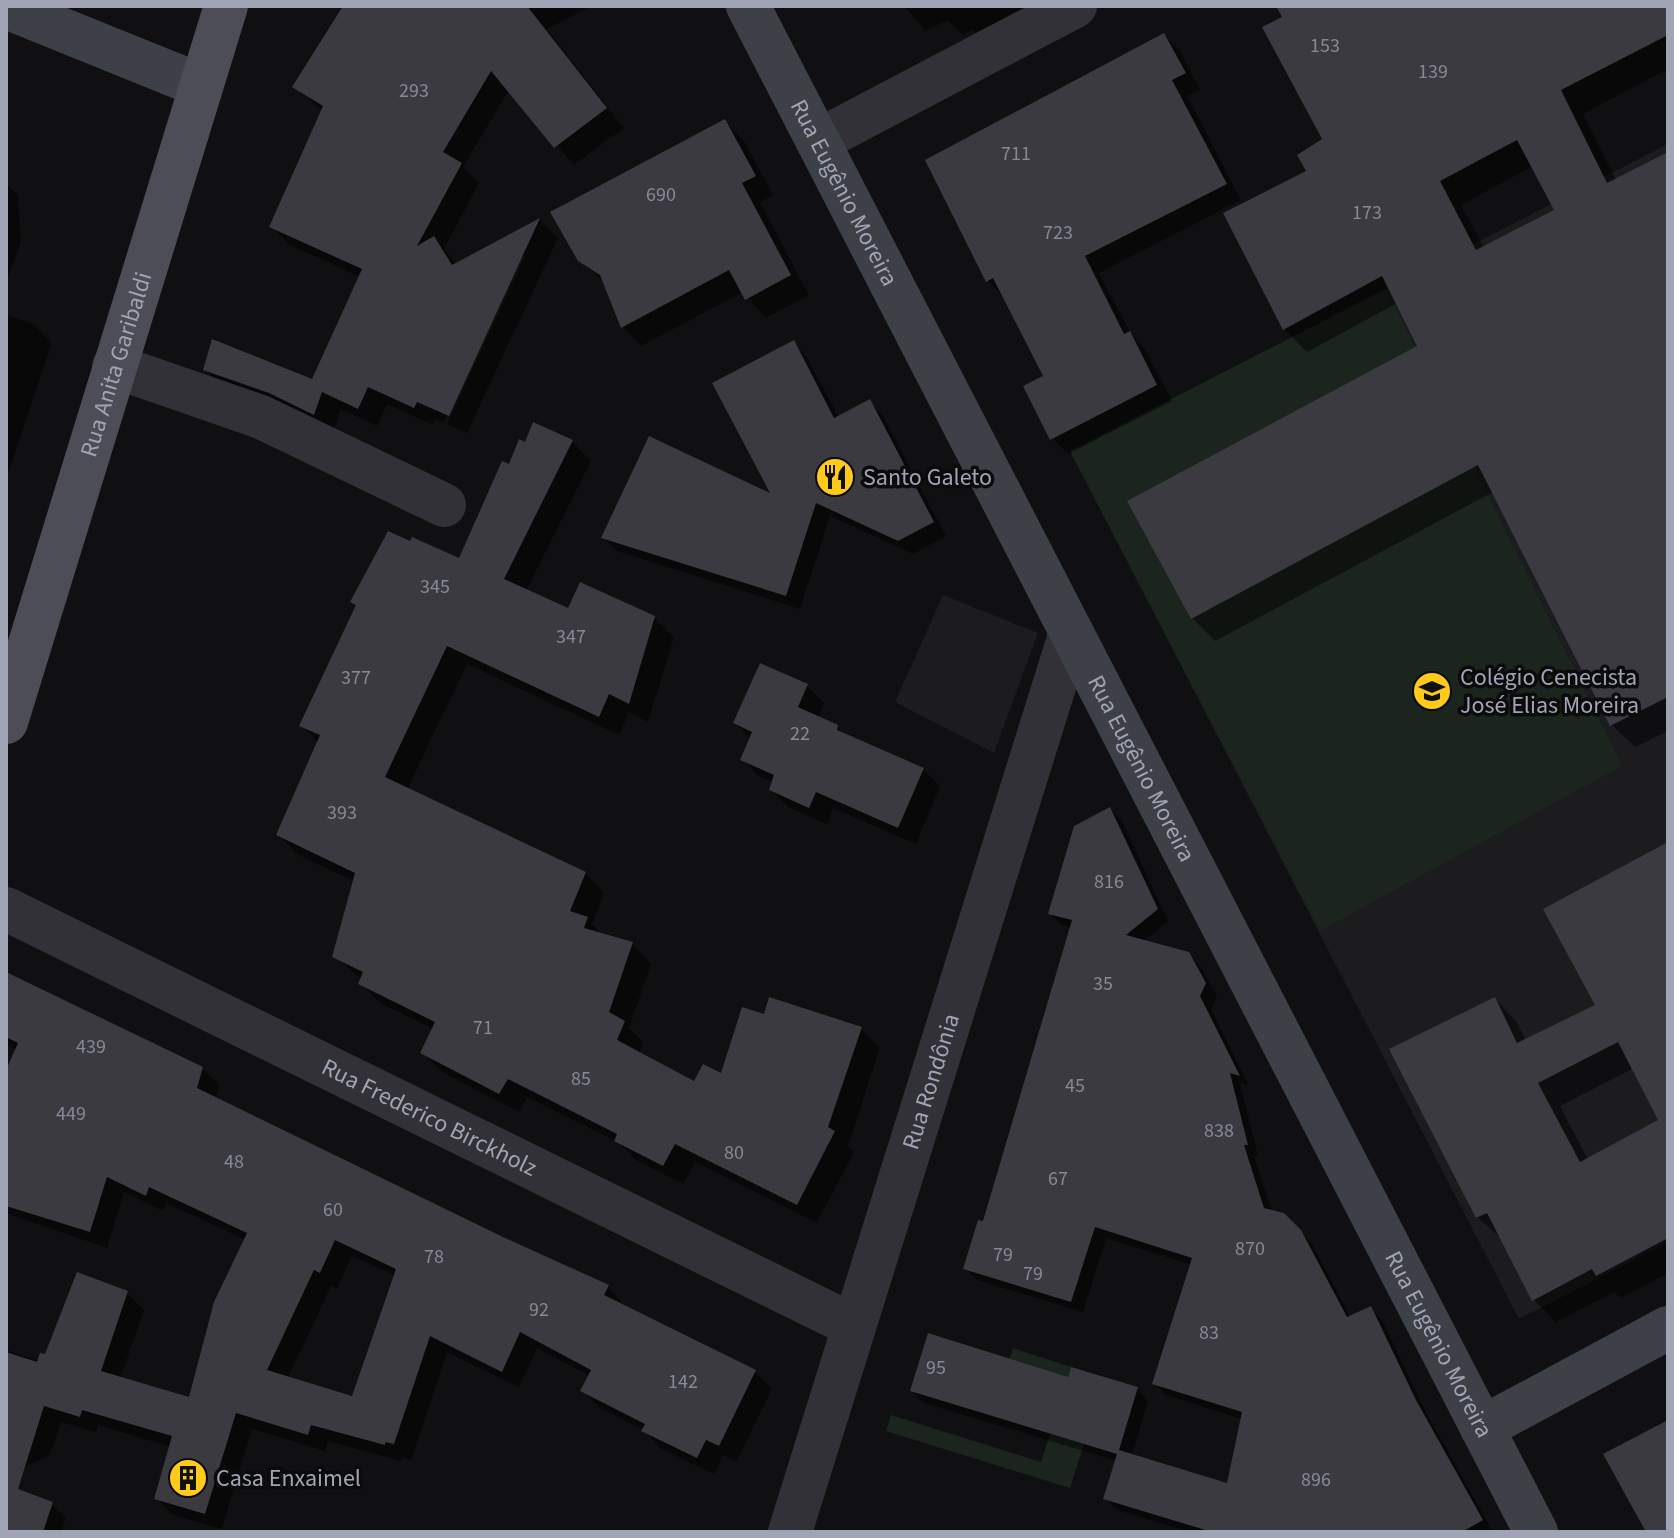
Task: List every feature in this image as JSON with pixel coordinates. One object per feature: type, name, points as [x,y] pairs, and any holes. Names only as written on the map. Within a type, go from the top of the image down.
[{"type":"main road","name":"Rua Anita Garibaldi","points":[[8,710],[199,85],[226,6]]},
{"type":"street","name":"Rua Eugênio Moreira","points":[[748,6],[1536,1532]]},
{"type":"street","points":[[818,141],[1075,6]]},
{"type":"street","points":[[6,7],[199,85]]},
{"type":"street","points":[[114,366],[261,417],[444,505]]},
{"type":"street","name":"Rua Rondônia","points":[[790,1532],[1071,632]]},
{"type":"street","name":"Rua Frederico Birckholz","points":[[6,909],[854,1326]]},
{"type":"street","points":[[1482,1428],[1668,1328]]},
{"type":"shaded area","name":"Colégio Cenecista José Elias Moreira","points":[[1668,144],[1668,1242],[1519,1319],[1070,451]]},
{"type":"shaded area","points":[[1386,289],[1622,766],[1320,931],[1070,451]]},
{"type":"shaded area","points":[[943,595],[1038,633],[994,753],[895,702]]},
{"type":"shaded area","points":[[1013,1348],[1071,1367],[1058,1411],[999,1392]]},
{"type":"shaded area","points":[[891,1415],[1041,1462],[1050,1434],[1084,1444],[1070,1488],[886,1431]]},
{"type":"building","points":[[343,6],[527,6],[607,108],[554,148],[491,71],[443,152],[462,163],[417,246],[434,236],[452,265],[540,218],[449,416],[417,402],[414,408],[368,387],[358,409],[322,392],[314,415],[269,393],[203,370],[212,339],[312,379],[362,269],[269,227],[323,106],[292,87]]},
{"type":"building","points":[[1276,6],[1668,6],[1668,35],[1561,90],[1607,183],[1668,152],[1668,697],[1610,726],[1478,465],[1191,619],[1127,501],[1417,346],[1382,276],[1283,330],[1223,213],[1306,171],[1297,155],[1322,139],[1262,27],[1282,17]],"holes":[[[1517,140],[1554,210],[1476,250],[1440,181]]]},
{"type":"building","points":[[1164,33],[1186,73],[1172,80],[1227,184],[1085,256],[1124,334],[1130,331],[1157,385],[1050,440],[1023,386],[1043,376],[993,278],[986,282],[925,160]]},
{"type":"building","points":[[725,119],[756,176],[742,183],[791,275],[745,300],[729,270],[621,328],[600,275],[578,261],[550,212]]},
{"type":"building","points":[[794,340],[834,418],[870,399],[934,522],[898,541],[816,503],[786,596],[601,538],[649,436],[770,493],[712,383]]},
{"type":"building","points":[[533,422],[573,440],[504,579],[568,608],[580,582],[655,616],[629,704],[609,694],[599,717],[447,646],[385,777],[586,872],[570,911],[588,917],[584,928],[633,942],[609,1012],[625,1021],[617,1040],[694,1081],[703,1064],[721,1073],[742,1007],[764,1014],[769,997],[862,1027],[828,1127],[835,1131],[797,1205],[675,1144],[663,1166],[614,1141],[617,1134],[508,1079],[499,1094],[420,1053],[435,1022],[358,984],[363,972],[332,957],[355,873],[276,835],[320,735],[299,726],[356,605],[350,602],[388,531],[410,541],[412,537],[459,558],[502,461],[509,464],[519,439],[525,442]]},
{"type":"building","points":[[760,663],[808,684],[798,707],[838,725],[837,730],[924,768],[898,828],[816,792],[809,808],[769,790],[774,775],[740,760],[752,732],[733,723]]},
{"type":"building","points":[[1110,807],[1158,909],[1126,935],[1189,952],[1206,983],[1200,996],[1240,1076],[1230,1073],[1248,1145],[1244,1145],[1264,1208],[1284,1213],[1301,1230],[1347,1317],[1371,1306],[1416,1400],[1483,1520],[1462,1532],[1212,1532],[1103,1499],[1117,1454],[910,1391],[928,1333],[1068,1377],[1071,1367],[1138,1387],[1119,1450],[1227,1483],[1242,1412],[1152,1384],[1192,1258],[1095,1227],[1071,1302],[963,1269],[978,1220],[983,1221],[1072,920],[1048,914],[1074,826]]},
{"type":"building","points":[[1668,842],[1668,1238],[1596,1276],[1592,1269],[1532,1301],[1487,1213],[1476,1218],[1389,1049],[1495,997],[1517,1043],[1595,1005],[1543,909]],"holes":[[[1618,1042],[1658,1120],[1580,1162],[1538,1083]]]},
{"type":"building","points":[[6,972],[203,1067],[197,1088],[505,1238],[609,1285],[604,1295],[756,1370],[719,1446],[706,1440],[697,1458],[641,1431],[645,1424],[580,1391],[591,1370],[520,1332],[502,1372],[430,1336],[394,1444],[385,1442],[385,1445],[311,1425],[308,1435],[236,1413],[205,1514],[154,1499],[172,1436],[82,1410],[80,1417],[44,1406],[18,1489],[53,1502],[43,1532],[6,1532],[6,1352],[37,1362],[40,1353],[45,1354],[77,1272],[128,1291],[101,1371],[189,1397],[214,1302],[247,1233],[149,1187],[146,1196],[107,1177],[90,1232],[6,1206],[6,1070],[18,1043],[6,1037]],"holes":[[[335,1240],[396,1269],[352,1396],[267,1370],[314,1270],[320,1273]]]},
{"type":"building","points":[[1668,1420],[1668,1532],[1646,1532],[1603,1454]]},
{"type":"place","name":"Santo Galeto","points":[[835,477]]},
{"type":"place","name":"Colégio Cenecista José Elias Moreira","points":[[1432,691]]},
{"type":"place","name":"Casa Enxaimel","points":[[188,1478]]}]
